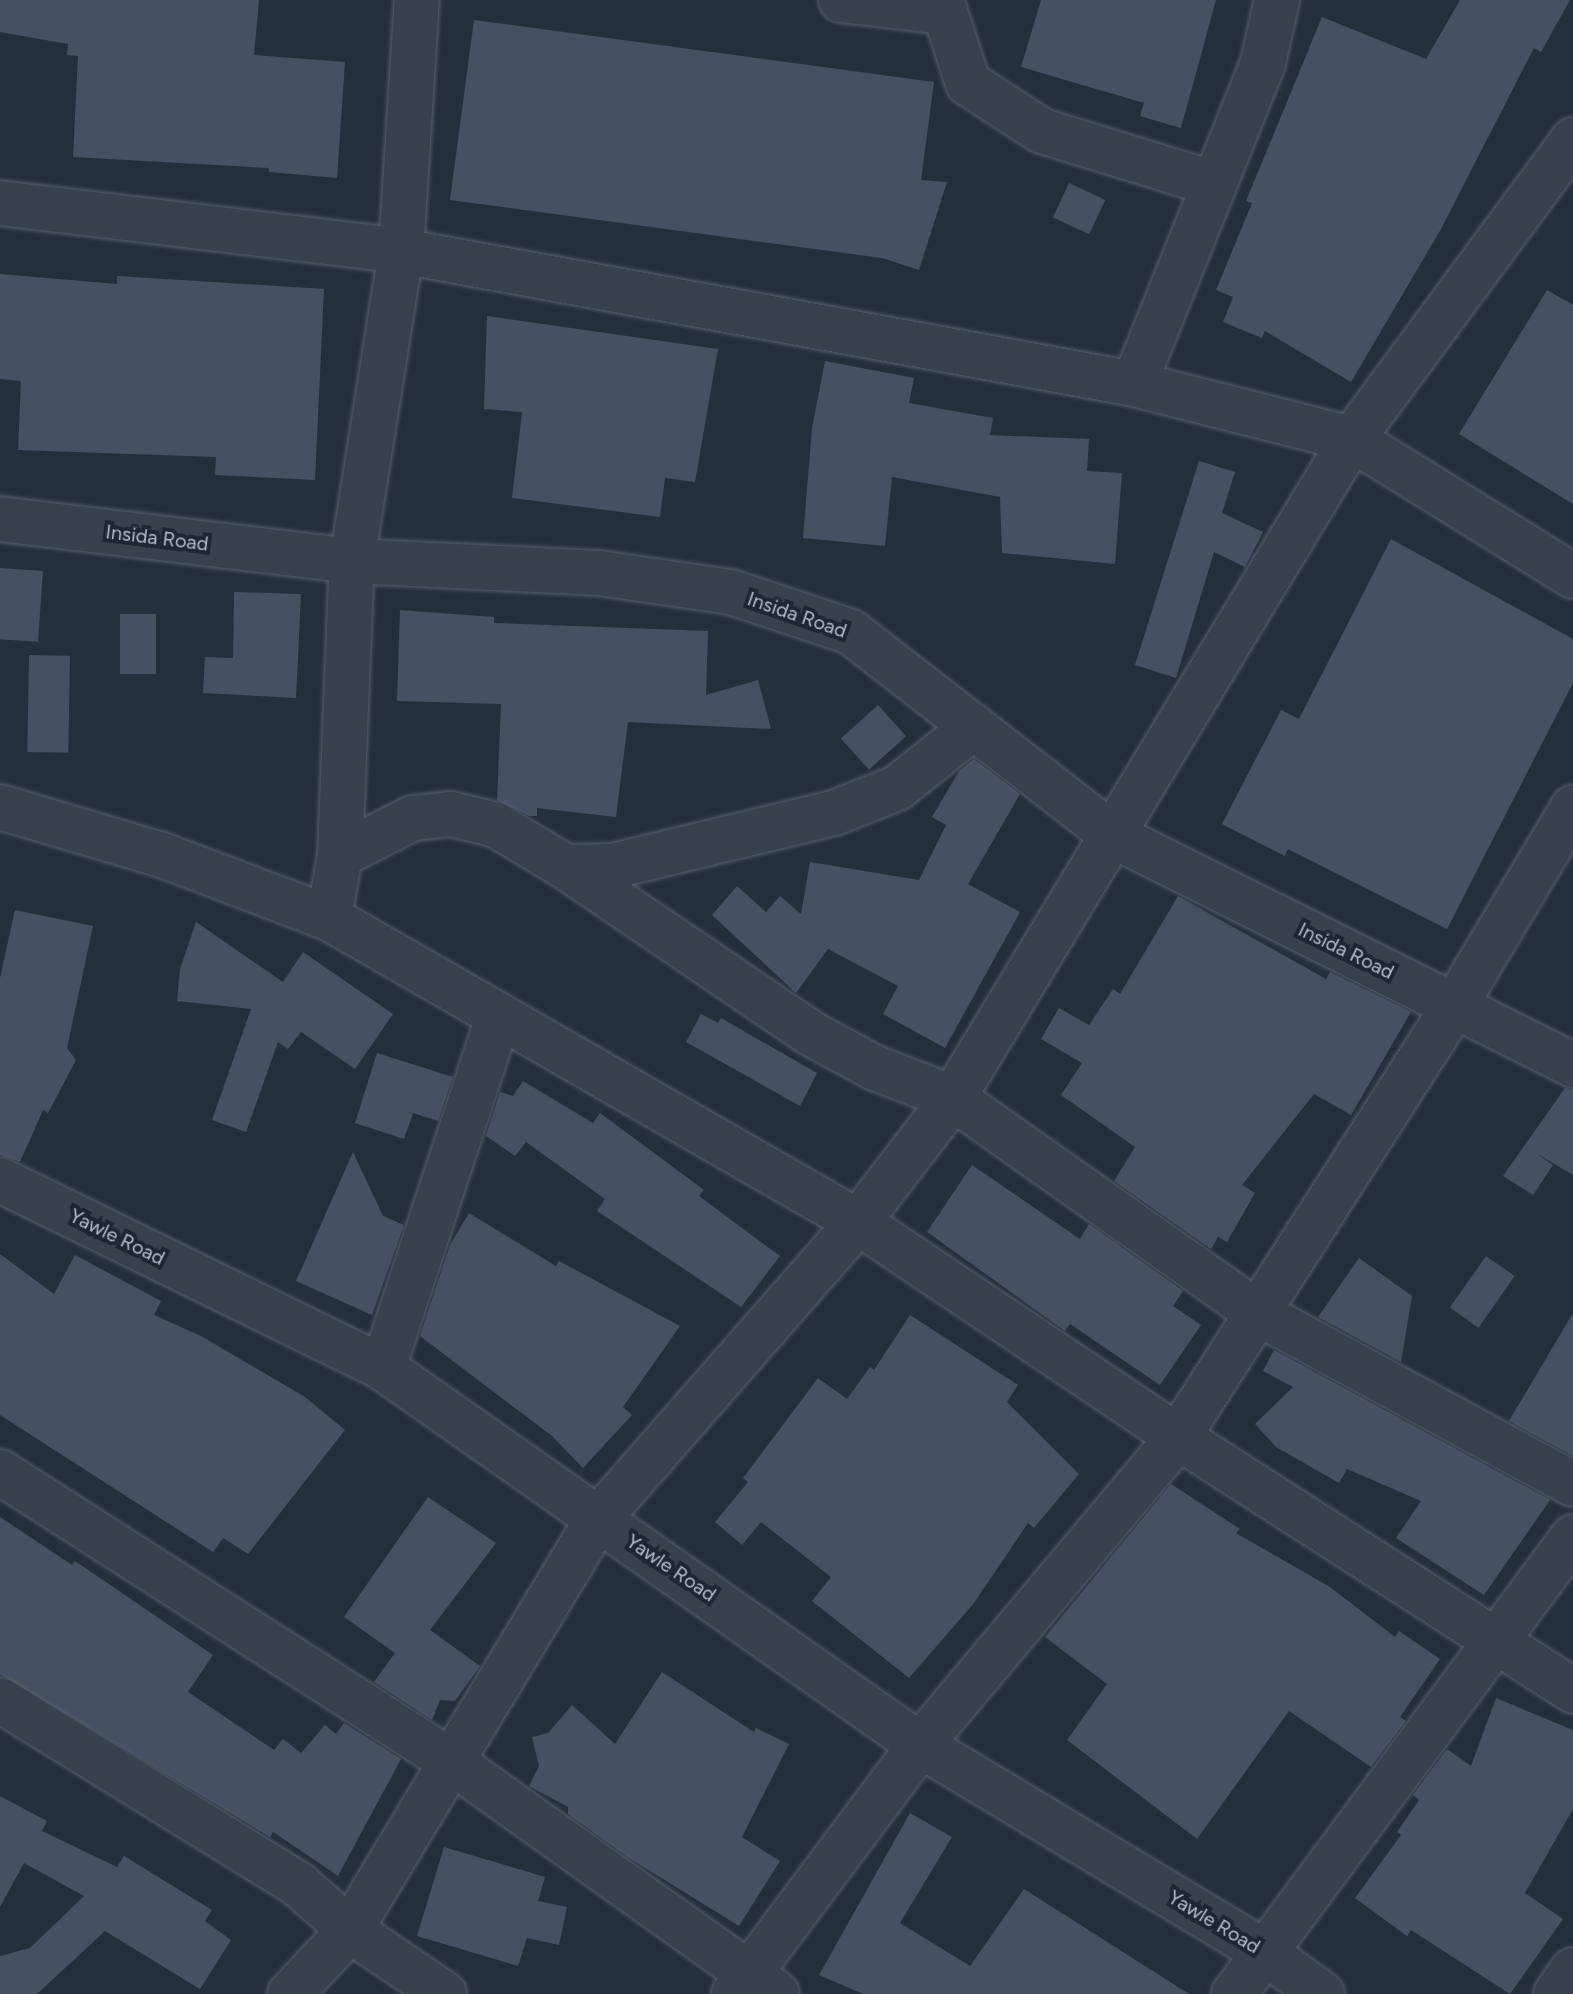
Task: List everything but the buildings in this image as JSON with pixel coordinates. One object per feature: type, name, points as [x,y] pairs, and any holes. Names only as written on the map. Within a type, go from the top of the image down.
[{"type":"street","points":[[329,918],[340,855],[352,561],[401,251],[417,0]]},
{"type":"street","points":[[841,0],[949,6],[968,83],[1042,131],[1214,184]]},
{"type":"street","points":[[1134,384],[1263,63],[1277,0]]},
{"type":"street","points":[[290,1994],[350,1930],[599,1518],[858,1222],[953,1098],[1352,439],[1573,140]]},
{"type":"street","points":[[0,203],[401,251],[1134,384],[1352,439],[1573,576]]},
{"type":"street","name":"Insida Road","points":[[0,519],[352,561],[599,573],[731,592],[851,632],[1114,836],[1573,1065]]},
{"type":"street","points":[[566,867],[613,866],[834,813],[897,788],[974,727]]},
{"type":"street","points":[[0,807],[162,855],[329,918],[498,1019],[858,1222],[1178,1437],[1573,1691]]},
{"type":"street","points":[[0,1472],[452,1762],[753,1988],[920,1745],[1178,1437],[1455,1005],[1573,808]]},
{"type":"street","points":[[340,855],[413,818],[451,814],[496,825],[566,867],[810,1033],[875,1068],[953,1098],[1258,1313],[1573,1484]]},
{"type":"street","points":[[383,1368],[498,1019]]},
{"type":"street","name":"Yawle Road","points":[[0,1180],[383,1368],[920,1745],[1263,1951],[1322,1994]]},
{"type":"street","points":[[1234,1994],[1573,1537]]},
{"type":"street","points":[[0,1700],[298,1884],[350,1930],[444,1994]]},
{"type":"street","points":[[1556,1994],[1573,1970]]}]
